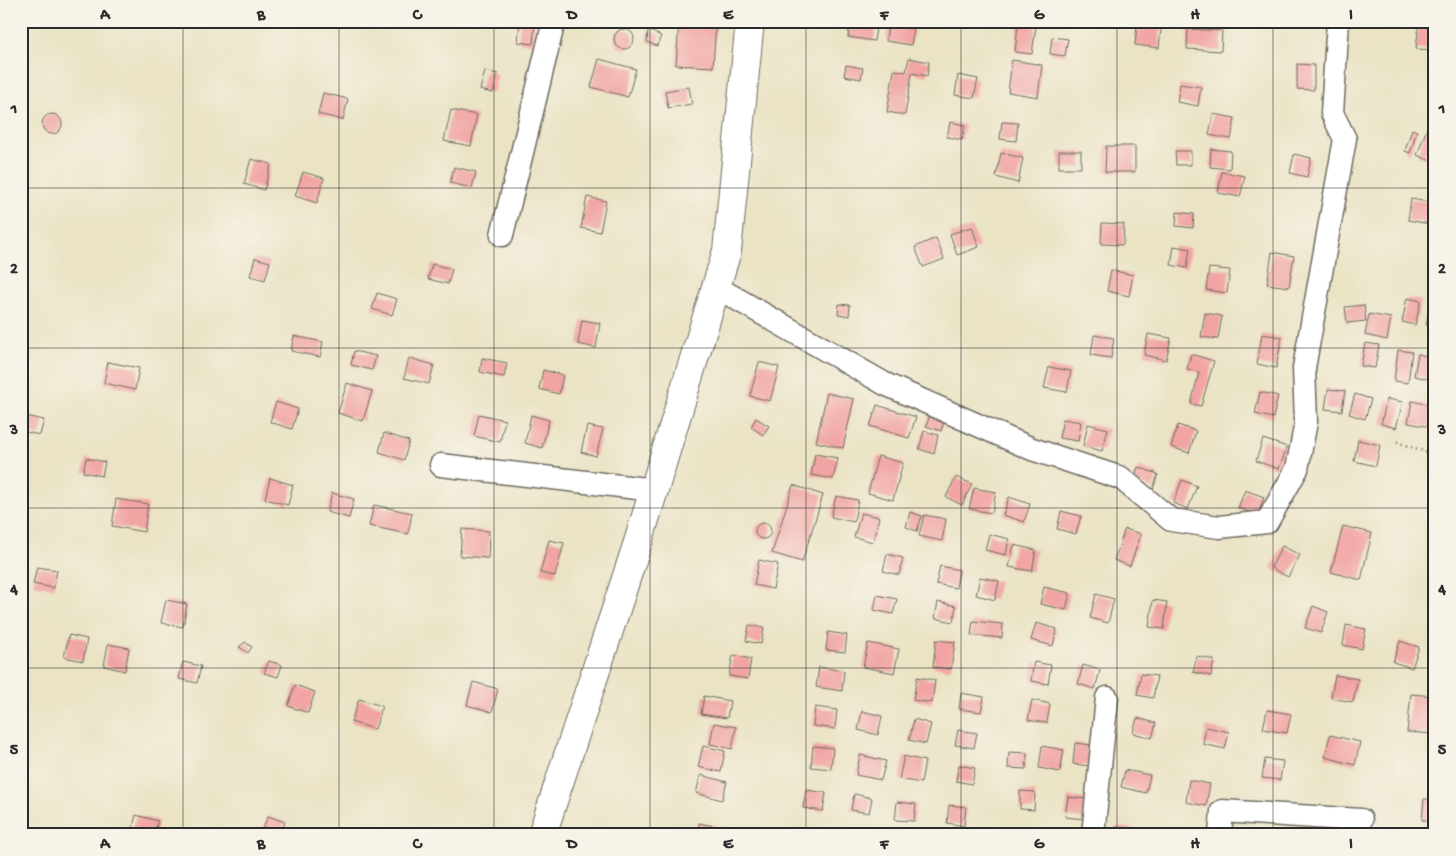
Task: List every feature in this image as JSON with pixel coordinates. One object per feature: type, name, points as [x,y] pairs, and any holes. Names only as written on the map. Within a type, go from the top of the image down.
[{"type":"main road","points":[[542,835],[633,558],[727,251],[750,21]]},
{"type":"street","points":[[502,235],[554,21]]},
{"type":"street","points":[[716,287],[885,384],[1032,449],[1121,478],[1171,520],[1219,527],[1267,522],[1297,469],[1306,422],[1304,368],[1345,139],[1332,113],[1338,21]]},
{"type":"street","points":[[441,465],[654,490]]},
{"type":"street","points":[[1093,835],[1107,698]]},
{"type":"street","points":[[1220,835],[1222,811],[1362,820]]},
{"type":"path","points":[[1397,442],[1435,455]]},
{"type":"building","points":[[520,21],[535,22],[533,44],[518,42]]},
{"type":"building","points":[[679,21],[716,23],[713,67],[676,65]]},
{"type":"building","points":[[850,21],[877,22],[874,41],[848,37]]},
{"type":"building","points":[[1419,21],[1435,21],[1434,50],[1416,49]]},
{"type":"building","points":[[1018,24],[1036,26],[1032,54],[1015,52]]},
{"type":"building","points":[[888,25],[914,29],[911,45],[886,41]]},
{"type":"building","points":[[1137,25],[1161,28],[1159,48],[1135,45]]},
{"type":"building","points":[[624,29],[631,32],[634,39],[631,46],[624,49],[617,46],[614,39],[617,32]]},
{"type":"building","points":[[1188,29],[1222,31],[1221,51],[1187,49]]},
{"type":"building","points":[[648,30],[661,36],[657,46],[647,42]]},
{"type":"building","points":[[1052,37],[1068,39],[1065,56],[1050,54]]},
{"type":"building","points":[[909,58],[929,62],[927,76],[912,73],[905,115],[887,112],[894,70],[906,72]]},
{"type":"building","points":[[599,59],[636,69],[628,97],[591,87]]},
{"type":"building","points":[[1012,60],[1042,65],[1038,97],[1008,92]]},
{"type":"building","points":[[1297,64],[1314,65],[1314,90],[1297,89]]},
{"type":"building","points":[[846,65],[863,68],[861,79],[844,76]]},
{"type":"building","points":[[485,71],[498,74],[493,93],[480,90]]},
{"type":"building","points":[[958,75],[978,79],[974,98],[955,95]]},
{"type":"building","points":[[1180,84],[1201,87],[1198,106],[1177,102]]},
{"type":"building","points":[[689,87],[692,104],[668,108],[665,91]]},
{"type":"building","points":[[323,93],[348,99],[343,120],[318,114]]},
{"type":"building","points":[[451,110],[477,115],[471,146],[444,141]]},
{"type":"building","points":[[48,114],[56,114],[62,120],[62,128],[56,134],[48,134],[42,128],[42,120]]},
{"type":"building","points":[[1213,114],[1235,118],[1231,139],[1209,135]]},
{"type":"building","points":[[950,122],[965,125],[962,140],[947,137]]},
{"type":"building","points":[[1002,122],[1018,123],[1016,141],[1000,139]]},
{"type":"building","points":[[1428,126],[1435,129],[1435,163],[1417,155]]},
{"type":"building","points":[[1412,129],[1417,131],[1410,153],[1405,151]]},
{"type":"building","points":[[1106,146],[1135,146],[1135,172],[1105,172]]},
{"type":"building","points":[[1211,149],[1231,151],[1230,169],[1210,167]]},
{"type":"building","points":[[1059,151],[1081,151],[1081,168],[1059,168]]},
{"type":"building","points":[[1175,151],[1191,151],[1191,165],[1176,165]]},
{"type":"building","points":[[1001,153],[1023,158],[1018,183],[996,177]]},
{"type":"building","points":[[1294,154],[1311,158],[1307,177],[1290,173]]},
{"type":"building","points":[[251,159],[271,164],[264,190],[244,184]]},
{"type":"building","points":[[454,167],[476,172],[472,188],[450,183]]},
{"type":"building","points":[[303,172],[324,178],[317,203],[295,196]]},
{"type":"building","points":[[1222,172],[1245,176],[1240,197],[1218,193]]},
{"type":"building","points":[[587,197],[606,201],[600,232],[581,228]]},
{"type":"building","points":[[1411,199],[1435,203],[1435,225],[1408,220]]},
{"type":"building","points":[[1177,212],[1194,214],[1193,228],[1176,226]]},
{"type":"building","points":[[1102,223],[1124,224],[1123,245],[1101,244]]},
{"type":"building","points":[[972,227],[979,247],[957,255],[950,234]]},
{"type":"building","points":[[936,238],[944,259],[923,267],[915,247]]},
{"type":"building","points":[[1174,246],[1190,249],[1187,268],[1171,265]]},
{"type":"building","points":[[1272,252],[1294,256],[1289,287],[1267,284]]},
{"type":"building","points":[[255,258],[270,262],[265,280],[250,276]]},
{"type":"building","points":[[432,264],[452,269],[448,284],[428,279]]},
{"type":"building","points":[[1209,268],[1230,270],[1227,293],[1206,290]]},
{"type":"building","points":[[1111,270],[1133,275],[1129,296],[1107,291]]},
{"type":"building","points":[[377,293],[397,299],[392,315],[372,309]]},
{"type":"building","points":[[1407,298],[1421,301],[1415,325],[1402,322]]},
{"type":"building","points":[[839,304],[850,305],[849,316],[838,314]]},
{"type":"building","points":[[1430,304],[1435,305],[1435,327],[1426,325]]},
{"type":"building","points":[[1364,305],[1366,321],[1347,323],[1345,307]]},
{"type":"building","points":[[1205,313],[1222,316],[1218,339],[1201,337]]},
{"type":"building","points":[[1369,314],[1391,318],[1387,340],[1365,335]]},
{"type":"building","points":[[582,320],[600,323],[596,348],[578,344]]},
{"type":"building","points":[[1148,334],[1171,338],[1166,360],[1144,355]]},
{"type":"building","points":[[1262,334],[1282,337],[1276,368],[1257,364]]},
{"type":"building","points":[[1094,335],[1114,338],[1111,358],[1091,355]]},
{"type":"building","points":[[294,336],[323,342],[320,357],[291,351]]},
{"type":"building","points":[[1365,343],[1379,345],[1375,368],[1361,366]]},
{"type":"building","points":[[1398,350],[1412,352],[1408,383],[1394,381]]},
{"type":"building","points":[[354,351],[376,356],[372,370],[351,365]]},
{"type":"building","points":[[1191,354],[1214,361],[1201,406],[1191,404],[1199,372],[1187,369]]},
{"type":"building","points":[[1418,354],[1435,358],[1435,380],[1414,376]]},
{"type":"building","points":[[409,358],[434,365],[429,384],[404,378]]},
{"type":"building","points":[[482,358],[507,363],[504,377],[480,372]]},
{"type":"building","points":[[108,362],[139,368],[135,390],[104,383]]},
{"type":"building","points":[[759,362],[779,367],[770,401],[750,396]]},
{"type":"building","points":[[1049,367],[1071,371],[1067,392],[1044,388]]},
{"type":"building","points":[[543,370],[563,375],[559,394],[539,389]]},
{"type":"building","points":[[347,383],[372,391],[363,421],[338,413]]},
{"type":"building","points":[[1328,389],[1345,391],[1342,411],[1325,409]]},
{"type":"building","points":[[1260,392],[1278,396],[1273,418],[1255,414]]},
{"type":"building","points":[[827,393],[854,399],[843,448],[816,442]]},
{"type":"building","points":[[1355,394],[1371,399],[1365,419],[1349,414]]},
{"type":"building","points":[[1387,399],[1403,402],[1396,428],[1381,424]]},
{"type":"building","points":[[1412,401],[1434,406],[1430,427],[1408,423]]},
{"type":"building","points":[[276,402],[298,409],[292,429],[270,422]]},
{"type":"building","points":[[877,405],[916,417],[909,438],[870,426]]},
{"type":"building","points":[[932,409],[946,414],[941,431],[926,426]]},
{"type":"building","points":[[479,414],[505,420],[500,442],[474,436]]},
{"type":"building","points":[[21,415],[44,420],[40,435],[21,431]]},
{"type":"building","points":[[531,415],[549,420],[542,448],[525,443]]},
{"type":"building","points":[[756,418],[769,426],[763,435],[751,427]]},
{"type":"building","points":[[1063,419],[1081,422],[1078,441],[1059,438]]},
{"type":"building","points":[[1088,424],[1108,429],[1102,451],[1083,446]]},
{"type":"building","points":[[1178,425],[1196,431],[1189,453],[1171,447]]},
{"type":"building","points":[[587,426],[603,429],[596,456],[581,452]]},
{"type":"building","points":[[924,431],[938,435],[934,454],[919,449]]},
{"type":"building","points":[[384,433],[409,441],[404,460],[379,452]]},
{"type":"building","points":[[1263,439],[1287,447],[1279,469],[1256,461]]},
{"type":"building","points":[[1358,440],[1380,445],[1376,466],[1354,461]]},
{"type":"building","points":[[815,454],[838,458],[833,479],[811,475]]},
{"type":"building","points":[[878,456],[903,463],[893,500],[868,493]]},
{"type":"building","points":[[86,458],[105,462],[102,476],[83,472]]},
{"type":"building","points":[[1138,467],[1158,474],[1153,489],[1133,481]]},
{"type":"building","points":[[956,477],[972,484],[962,505],[946,497]]},
{"type":"building","points":[[270,478],[293,485],[288,505],[265,499]]},
{"type":"building","points":[[1182,480],[1197,486],[1188,509],[1173,503]]},
{"type":"building","points":[[793,485],[823,495],[802,562],[772,553]]},
{"type":"building","points":[[974,488],[996,492],[992,513],[969,509]]},
{"type":"building","points":[[1245,490],[1264,497],[1258,515],[1238,508]]},
{"type":"building","points":[[332,493],[354,499],[349,518],[327,512]]},
{"type":"building","points":[[836,496],[858,500],[854,522],[831,517]]},
{"type":"building","points":[[1009,497],[1030,504],[1024,522],[1003,515]]},
{"type":"building","points":[[116,499],[148,504],[144,532],[112,526]]},
{"type":"building","points":[[374,505],[412,513],[408,534],[369,526]]},
{"type":"building","points":[[1061,511],[1081,516],[1076,534],[1057,529]]},
{"type":"building","points":[[910,512],[922,516],[917,531],[906,527]]},
{"type":"building","points":[[861,513],[879,517],[873,542],[854,537]]},
{"type":"building","points":[[924,515],[946,519],[942,541],[919,536]]},
{"type":"building","points":[[763,523],[771,531],[763,539],[755,531]]},
{"type":"building","points":[[1343,526],[1372,533],[1361,580],[1331,572]]},
{"type":"building","points":[[462,529],[489,531],[488,558],[460,556]]},
{"type":"building","points":[[1125,529],[1141,534],[1130,566],[1114,560]]},
{"type":"building","points":[[989,534],[1009,539],[1006,555],[985,550]]},
{"type":"building","points":[[549,540],[564,543],[555,576],[540,573]]},
{"type":"building","points":[[1014,545],[1036,550],[1032,571],[1009,567]]},
{"type":"building","points":[[1282,546],[1300,555],[1288,577],[1271,568]]},
{"type":"building","points":[[887,554],[903,558],[899,575],[883,571]]},
{"type":"building","points":[[759,560],[778,564],[773,589],[754,585]]},
{"type":"building","points":[[940,566],[959,570],[956,588],[936,584]]},
{"type":"building","points":[[37,567],[57,570],[54,588],[33,584]]},
{"type":"building","points":[[980,577],[999,581],[995,600],[976,595]]},
{"type":"building","points":[[1044,587],[1070,593],[1066,610],[1040,604]]},
{"type":"building","points":[[1096,594],[1114,599],[1108,623],[1090,618]]},
{"type":"building","points":[[877,595],[897,599],[893,614],[874,610]]},
{"type":"building","points":[[166,600],[187,604],[183,627],[161,623]]},
{"type":"building","points":[[1153,600],[1167,602],[1164,629],[1149,627]]},
{"type":"building","points":[[938,602],[956,606],[953,622],[935,618]]},
{"type":"building","points":[[1313,606],[1328,612],[1321,633],[1305,628]]},
{"type":"building","points":[[973,621],[1003,624],[1002,638],[971,635]]},
{"type":"building","points":[[1036,623],[1057,629],[1053,646],[1031,640]]},
{"type":"building","points":[[749,625],[764,628],[761,644],[746,641]]},
{"type":"building","points":[[1346,625],[1366,629],[1362,649],[1343,645]]},
{"type":"building","points":[[828,632],[847,635],[845,652],[826,650]]},
{"type":"building","points":[[69,635],[87,639],[83,661],[64,657]]},
{"type":"building","points":[[936,640],[955,642],[951,669],[933,667]]},
{"type":"building","points":[[1400,641],[1419,647],[1412,668],[1393,662]]},
{"type":"building","points":[[245,642],[252,647],[248,653],[239,647]]},
{"type":"building","points":[[868,643],[899,649],[894,673],[863,667]]},
{"type":"building","points":[[108,644],[129,648],[125,671],[104,666]]},
{"type":"building","points":[[733,655],[751,659],[748,679],[729,676]]},
{"type":"building","points":[[1197,656],[1214,660],[1211,676],[1193,672]]},
{"type":"building","points":[[269,661],[282,665],[278,677],[264,673]]},
{"type":"building","points":[[183,662],[201,666],[197,683],[179,679]]},
{"type":"building","points":[[1034,662],[1051,665],[1048,684],[1031,681]]},
{"type":"building","points":[[1083,665],[1100,670],[1095,689],[1078,684]]},
{"type":"building","points":[[819,667],[844,671],[842,691],[816,687]]},
{"type":"building","points":[[1141,674],[1157,676],[1153,698],[1137,695]]},
{"type":"building","points":[[1335,675],[1358,679],[1353,702],[1331,698]]},
{"type":"building","points":[[917,677],[935,680],[932,703],[913,700]]},
{"type":"building","points":[[473,682],[498,689],[492,712],[467,705]]},
{"type":"building","points":[[295,685],[315,692],[308,713],[288,706]]},
{"type":"building","points":[[961,693],[984,697],[981,712],[959,709]]},
{"type":"building","points":[[1411,694],[1435,696],[1435,734],[1407,732]]},
{"type":"building","points":[[704,696],[730,701],[727,718],[701,714]]},
{"type":"building","points":[[359,699],[382,706],[375,729],[351,722]]},
{"type":"building","points":[[1032,700],[1050,704],[1047,723],[1028,720]]},
{"type":"building","points":[[815,707],[837,710],[835,729],[813,726]]},
{"type":"building","points":[[1267,710],[1291,714],[1287,733],[1263,729]]},
{"type":"building","points":[[862,711],[882,716],[878,735],[858,730]]},
{"type":"building","points":[[1137,718],[1156,723],[1152,738],[1133,733]]},
{"type":"building","points":[[914,719],[931,724],[926,744],[909,740]]},
{"type":"building","points":[[714,723],[736,727],[732,749],[710,744]]},
{"type":"building","points":[[1206,727],[1229,732],[1225,749],[1203,744]]},
{"type":"building","points":[[958,730],[977,733],[974,748],[955,745]]},
{"type":"building","points":[[1330,735],[1360,742],[1355,765],[1325,757]]},
{"type":"building","points":[[1075,743],[1092,745],[1089,766],[1073,764]]},
{"type":"building","points":[[703,746],[725,751],[721,772],[698,767]]},
{"type":"building","points":[[813,746],[833,748],[831,769],[811,767]]},
{"type":"building","points":[[1042,746],[1064,750],[1060,772],[1039,768]]},
{"type":"building","points":[[1009,752],[1027,753],[1026,769],[1008,768]]},
{"type":"building","points":[[860,755],[886,761],[881,780],[856,775]]},
{"type":"building","points":[[904,756],[925,761],[921,783],[899,779]]},
{"type":"building","points":[[1265,759],[1283,761],[1280,780],[1262,778]]},
{"type":"building","points":[[959,765],[975,768],[972,784],[956,781]]},
{"type":"building","points":[[1125,770],[1150,775],[1146,793],[1121,787]]},
{"type":"building","points":[[701,775],[727,782],[722,800],[696,793]]},
{"type":"building","points":[[1189,780],[1210,784],[1206,806],[1186,802]]},
{"type":"building","points":[[806,790],[826,793],[823,811],[803,808]]},
{"type":"building","points":[[1020,791],[1035,792],[1034,810],[1020,809]]},
{"type":"building","points":[[854,794],[872,798],[869,813],[851,810]]},
{"type":"building","points":[[1068,797],[1086,799],[1084,819],[1065,817]]},
{"type":"building","points":[[1424,799],[1435,800],[1435,821],[1422,820]]},
{"type":"building","points":[[897,802],[916,804],[914,821],[895,820]]},
{"type":"building","points":[[949,805],[966,807],[964,826],[947,823]]},
{"type":"building","points":[[136,815],[158,821],[154,835],[131,835]]},
{"type":"building","points":[[268,816],[285,822],[280,835],[260,835]]},
{"type":"building","points":[[699,823],[728,829],[727,835],[697,835]]},
{"type":"building","points":[[1116,827],[1132,829],[1131,835],[1115,835]]},
{"type":"building","points":[[892,829],[920,831],[920,835],[892,835]]}]
